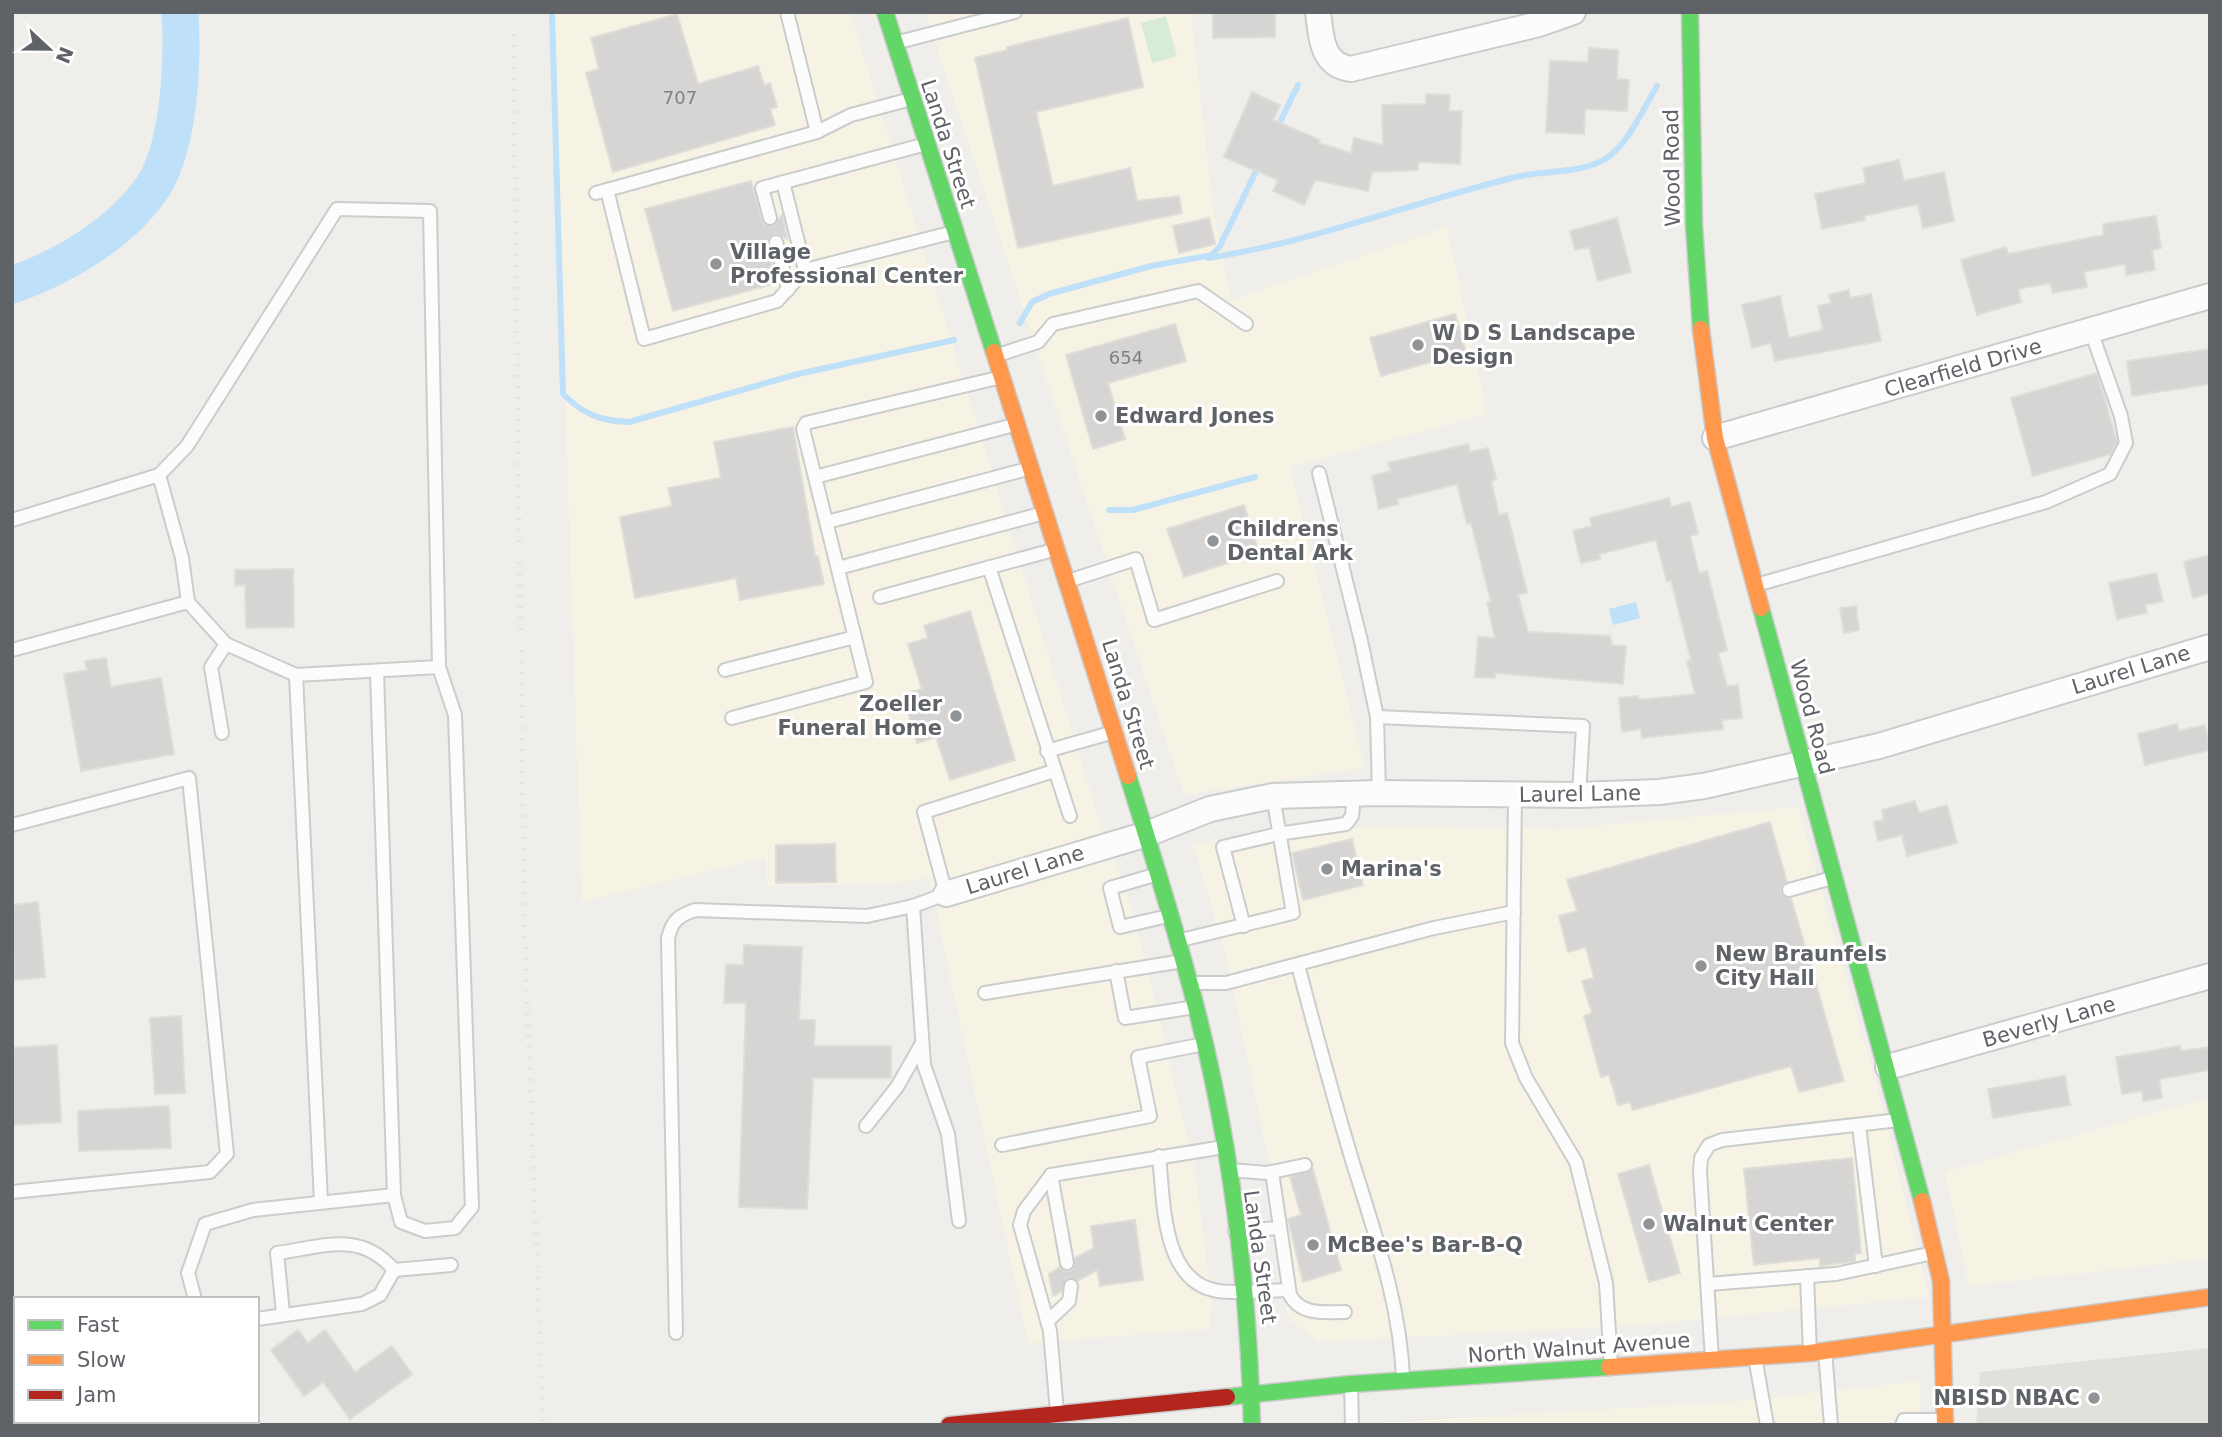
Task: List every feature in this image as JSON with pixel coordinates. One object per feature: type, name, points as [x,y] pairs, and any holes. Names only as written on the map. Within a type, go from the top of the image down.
[{"type":"street","name":"Landa Street","points":[[885,12],[1046,512],[1184,961],[1204,1044],[1224,1147],[1250,1339],[1252,1425]]},
{"type":"street","points":[[1318,12],[1325,51],[1336,64],[1351,69],[1539,24],[1573,12]]},
{"type":"street","name":"Wood Road","points":[[1690,12],[1696,268],[1704,377],[1715,438],[1833,878],[1888,1067],[1941,1281],[1945,1422]]},
{"type":"street","name":"Clearfield Drive","points":[[1715,438],[2210,296]]},
{"type":"street","name":"Laurel Lane","points":[[946,894],[1147,834],[1210,809],[1273,796],[1579,795],[1659,792],[1803,765],[1880,746],[2210,647]]},
{"type":"street","name":"Beverly Lane","points":[[1888,1067],[2210,976]]},
{"type":"street","name":"North Walnut Avenue","points":[[949,1425],[1069,1416],[1120,1407],[1351,1384],[1818,1352],[2210,1297]]},
{"type":"lane","points":[[787,12],[817,131]]},
{"type":"lane","points":[[895,44],[1015,12]]},
{"type":"lane","points":[[912,99],[851,116],[817,131],[601,191],[644,340],[777,301],[805,270],[955,232]]},
{"type":"lane","points":[[770,218],[762,188],[926,144]]},
{"type":"lane","points":[[783,182],[805,270]]},
{"type":"lane","points":[[12,520],[159,475],[187,446],[337,209],[430,211],[439,667],[455,716],[472,1207],[456,1228],[425,1231],[401,1222],[394,1195],[377,672]]},
{"type":"lane","points":[[776,242],[788,290]]},
{"type":"lane","points":[[995,356],[1038,342],[1054,324],[1198,291],[1246,324]]},
{"type":"lane","points":[[1755,585],[2046,502],[2110,474],[2126,443],[2121,416],[2091,331]]},
{"type":"lane","points":[[732,718],[866,682],[803,429],[806,423],[1002,377]]},
{"type":"lane","points":[[815,477],[1017,424]]},
{"type":"lane","points":[[827,522],[1031,468]]},
{"type":"lane","points":[[1244,926],[1223,847],[1278,834],[1346,824],[1367,794],[1377,717],[1362,641],[1319,473]]},
{"type":"lane","points":[[159,475],[181,558],[188,602],[226,643],[296,675],[439,667]]},
{"type":"lane","points":[[838,568],[1046,512]]},
{"type":"lane","points":[[880,597],[1057,549]]},
{"type":"lane","points":[[1067,581],[1136,559],[1154,620],[1277,581]]},
{"type":"lane","points":[[989,567],[1070,816]]},
{"type":"lane","points":[[12,650],[188,602]]},
{"type":"lane","points":[[725,670],[855,637]]},
{"type":"lane","points":[[222,733],[211,667],[226,643]]},
{"type":"lane","points":[[296,675],[321,1202]]},
{"type":"lane","points":[[1377,717],[1583,726],[1579,795]]},
{"type":"lane","points":[[1048,751],[1115,732]]},
{"type":"lane","points":[[676,1333],[668,952],[671,926],[678,916],[695,911],[867,916],[913,906],[946,894],[924,812],[1054,771]]},
{"type":"lane","points":[[12,825],[189,778],[227,1154],[210,1172],[12,1192]]},
{"type":"lane","points":[[1515,795],[1512,1043],[1525,1078],[1576,1162],[1606,1283],[1611,1368]]},
{"type":"lane","points":[[1177,941],[1293,913],[1273,796]]},
{"type":"lane","points":[[1158,874],[1110,888],[1120,927],[1170,915]]},
{"type":"lane","points":[[1789,890],[1833,878]]},
{"type":"lane","points":[[913,906],[921,1045],[924,1065],[948,1134],[960,1222]]},
{"type":"lane","points":[[1189,983],[1226,983],[1434,928],[1514,912]]},
{"type":"lane","points":[[985,993],[1184,961]]},
{"type":"lane","points":[[1298,965],[1341,1122],[1387,1269],[1402,1345],[1403,1381]]},
{"type":"lane","points":[[1116,971],[1125,1018],[1195,1007]]},
{"type":"lane","points":[[1002,1145],[1150,1115],[1138,1057],[1204,1044]]},
{"type":"lane","points":[[866,1126],[897,1087],[921,1045]]},
{"type":"lane","points":[[1712,1359],[1700,1165],[1709,1145],[1722,1140],[1902,1120]]},
{"type":"lane","points":[[1859,1126],[1876,1266]]},
{"type":"lane","points":[[1069,1416],[1048,1321],[1020,1225],[1024,1211],[1051,1175],[1224,1147]]},
{"type":"lane","points":[[1159,1156],[1171,1252],[1194,1280],[1217,1291],[1289,1290]]},
{"type":"lane","points":[[1227,1169],[1272,1172],[1305,1165]]},
{"type":"lane","points":[[1272,1172],[1289,1290],[1294,1303],[1311,1312],[1345,1312]]},
{"type":"lane","points":[[1051,1175],[1068,1263]]},
{"type":"lane","points":[[194,1297],[188,1273],[205,1224],[253,1209],[394,1195]]},
{"type":"lane","points":[[1235,1231],[1280,1228]]},
{"type":"lane","points":[[284,1313],[277,1253],[354,1243],[381,1254],[394,1270]]},
{"type":"lane","points":[[1708,1284],[1807,1276],[1876,1266],[1933,1252]]},
{"type":"lane","points":[[394,1270],[451,1265]]},
{"type":"lane","points":[[259,1319],[362,1304],[380,1294],[394,1270]]},
{"type":"lane","points":[[1807,1276],[1830,1424],[1816,1425]]},
{"type":"lane","points":[[1048,1321],[1069,1301],[1071,1286]]},
{"type":"lane","points":[[1755,1357],[1767,1425]]},
{"type":"lane","points":[[1351,1384],[1352,1425]]},
{"type":"lane","points":[[1120,1407],[1122,1425]]},
{"type":"lane","points":[[1902,1425],[1904,1420],[1945,1422]]},
{"type":"shaded area","points":[[552,12],[850,12],[1097,813],[1133,911],[1194,1164],[1212,1305],[1209,1329],[1028,1343],[929,877],[892,884],[767,886],[766,857],[582,902]]},
{"type":"shaded area","points":[[925,12],[1191,12],[1214,216],[1231,300],[1447,227],[1487,414],[1290,467],[1364,768],[1184,795]]},
{"type":"shaded area","points":[[1798,807],[1878,1090],[1929,1297],[1642,1325],[1319,1342],[1288,1318],[1268,1157],[1224,948],[1193,845],[1267,829],[1402,826],[1558,829]]},
{"type":"shaded area","points":[[2210,1097],[2210,1259],[1969,1286],[1945,1172]]},
{"type":"shaded area","name":"NBISD NBAC","points":[[2210,1348],[2210,1425],[1976,1425],[1980,1372]]},
{"type":"shaded area","points":[[1920,1381],[1919,1425],[1346,1425],[1739,1401]]},
{"type":"green space","points":[[1166,16],[1177,56],[1152,63],[1141,23]]},
{"type":"water","points":[[1636,602],[1640,618],[1613,625],[1609,609]]},
{"type":"building","points":[[1213,12],[1275,12],[1275,37],[1213,38]]},
{"type":"building","points":[[677,14],[698,84],[758,66],[764,85],[770,83],[777,107],[770,109],[775,125],[613,172],[586,73],[599,69],[591,38]]},
{"type":"building","points":[[1128,18],[1143,87],[1036,112],[1053,186],[1130,168],[1137,201],[1179,196],[1182,213],[1018,248],[975,58],[1007,50],[1007,47]]},
{"type":"building","points":[[1589,48],[1618,50],[1617,79],[1629,80],[1627,111],[1585,109],[1584,134],[1546,132],[1550,61],[1588,62]]},
{"type":"building","points":[[1252,92],[1280,105],[1273,120],[1320,140],[1319,143],[1351,153],[1354,138],[1383,145],[1382,105],[1426,104],[1426,94],[1450,95],[1449,111],[1462,111],[1460,164],[1418,162],[1418,170],[1372,172],[1368,191],[1315,180],[1304,205],[1273,191],[1278,180],[1224,157]]},
{"type":"building","points":[[1899,160],[1904,181],[1944,172],[1954,221],[1923,228],[1918,204],[1864,216],[1865,220],[1822,229],[1815,194],[1866,183],[1863,168]]},
{"type":"building","name":"Village Professional Center","points":[[751,181],[763,224],[773,226],[782,215],[787,239],[775,233],[767,240],[777,283],[673,311],[645,209]]},
{"type":"building","points":[[2156,216],[2161,248],[2152,250],[2155,270],[2126,275],[2125,264],[2084,272],[2087,287],[2053,293],[2050,283],[2018,289],[2021,302],[1977,315],[1961,260],[2006,247],[2008,254],[2104,235],[2103,224]]},
{"type":"building","points":[[1209,218],[1215,244],[1179,253],[1173,226]]},
{"type":"building","points":[[1617,218],[1631,272],[1598,281],[1589,247],[1575,250],[1570,231]]},
{"type":"building","points":[[1849,290],[1850,298],[1871,294],[1881,341],[1775,361],[1771,343],[1752,348],[1742,305],[1780,296],[1789,338],[1823,330],[1818,306],[1831,303],[1829,295]]},
{"type":"building","name":"W D S Landscape Design","points":[[1455,314],[1466,352],[1381,376],[1370,338]]},
{"type":"building","points":[[1175,324],[1186,361],[1108,383],[1125,439],[1093,449],[1066,355]]},
{"type":"building","points":[[2210,349],[2210,384],[2132,396],[2127,361]]},
{"type":"building","points":[[2097,373],[2117,442],[2111,454],[2033,476],[2011,398]]},
{"type":"building","points":[[793,427],[815,556],[818,556],[824,584],[740,600],[736,578],[635,598],[620,517],[672,506],[668,488],[721,478],[714,442]]},
{"type":"building","points":[[1468,444],[1470,452],[1488,448],[1496,479],[1491,481],[1499,515],[1507,513],[1527,592],[1518,595],[1528,632],[1610,636],[1612,645],[1626,646],[1623,684],[1495,673],[1495,678],[1475,677],[1478,637],[1495,638],[1487,603],[1491,602],[1471,523],[1467,524],[1457,484],[1397,499],[1398,504],[1379,509],[1372,476],[1391,471],[1388,463]]},
{"type":"building","points":[[1669,498],[1671,507],[1690,502],[1698,534],[1690,536],[1699,573],[1707,571],[1727,650],[1718,653],[1727,686],[1738,685],[1742,718],[1722,720],[1723,729],[1642,738],[1641,729],[1622,732],[1619,698],[1638,696],[1639,700],[1695,694],[1687,661],[1691,660],[1671,580],[1667,582],[1656,540],[1599,554],[1600,559],[1581,563],[1573,531],[1592,526],[1590,518]]},
{"type":"building","name":"Childrens Dental Ark","points":[[1244,505],[1259,553],[1184,577],[1167,529]]},
{"type":"building","points":[[2210,555],[2210,593],[2193,598],[2184,562]]},
{"type":"building","points":[[293,569],[294,627],[246,628],[245,585],[235,586],[235,570]]},
{"type":"building","points":[[2156,573],[2163,601],[2145,605],[2147,613],[2117,619],[2109,583]]},
{"type":"building","points":[[1856,606],[1859,630],[1844,633],[1840,608]]},
{"type":"building","name":"Zoeller Funeral Home","points":[[970,611],[1015,760],[950,780],[936,737],[917,743],[903,695],[922,689],[908,644],[928,638],[924,626]]},
{"type":"building","points":[[106,658],[111,687],[161,678],[174,754],[81,771],[64,674],[87,670],[85,661]]},
{"type":"building","points":[[2177,724],[2178,731],[2205,725],[2210,750],[2145,765],[2138,734]]},
{"type":"building","points":[[1915,801],[1919,813],[1947,805],[1957,843],[1907,856],[1902,835],[1878,841],[1874,822],[1884,820],[1882,810]]},
{"type":"building","name":"New Braunfels City Hall","points":[[1770,822],[1787,882],[1781,887],[1781,893],[1791,898],[1844,1081],[1799,1092],[1791,1066],[1633,1110],[1630,1102],[1618,1105],[1609,1075],[1601,1077],[1584,1016],[1592,1013],[1582,981],[1594,978],[1586,947],[1568,952],[1559,916],[1577,911],[1567,880]]},
{"type":"building","name":"Marina's","points":[[1352,839],[1363,885],[1303,900],[1292,853]]},
{"type":"building","points":[[835,844],[836,882],[776,883],[776,845]]},
{"type":"building","points":[[38,902],[45,977],[14,980],[12,905]]},
{"type":"building","points":[[744,945],[802,947],[799,1020],[815,1020],[814,1046],[891,1046],[891,1078],[813,1078],[807,1209],[739,1207],[746,1003],[724,1003],[726,964],[743,965]]},
{"type":"building","points":[[181,1016],[185,1093],[155,1094],[150,1018]]},
{"type":"building","points":[[57,1045],[61,1122],[12,1125],[12,1048]]},
{"type":"building","points":[[2180,1046],[2181,1051],[2210,1047],[2210,1070],[2159,1079],[2162,1098],[2143,1101],[2142,1091],[2122,1094],[2116,1057]]},
{"type":"building","points":[[2065,1076],[2070,1105],[1993,1118],[1988,1089]]},
{"type":"building","points":[[169,1106],[171,1148],[79,1151],[78,1111]]},
{"type":"building","points":[[1852,1158],[1861,1253],[1855,1254],[1855,1261],[1820,1266],[1820,1258],[1754,1265],[1744,1169]]},
{"type":"building","name":"Walnut Center","points":[[1649,1165],[1680,1273],[1649,1282],[1618,1174]]},
{"type":"building","name":"McBee's Bar-B-Q","points":[[1313,1169],[1341,1270],[1303,1282],[1288,1219],[1301,1215],[1290,1177]]},
{"type":"building","points":[[1135,1220],[1143,1280],[1100,1286],[1097,1270],[1078,1281],[1067,1278],[1062,1291],[1053,1296],[1049,1274],[1060,1267],[1065,1271],[1072,1270],[1075,1258],[1094,1248],[1091,1226]]},
{"type":"building","points":[[298,1330],[308,1343],[325,1330],[355,1372],[392,1346],[412,1374],[350,1419],[323,1382],[304,1396],[271,1350]]},
{"type":"waterway","points":[[12,285],[52,268],[91,246],[126,218],[154,185],[169,147],[178,101],[180,12]]},
{"type":"waterway","points":[[181,19],[198,12]]},
{"type":"waterway","points":[[552,12],[563,394],[570,401],[593,415],[629,422],[798,374],[954,340]]},
{"type":"waterway","points":[[1276,130],[1298,85]]},
{"type":"waterway","points":[[1208,258],[1286,242],[1516,177],[1595,164],[1621,145],[1657,86]]},
{"type":"waterway","points":[[1020,323],[1032,302],[1049,294],[1151,266],[1212,255],[1220,246],[1259,165]]},
{"type":"waterway","points":[[1109,510],[1133,510],[1255,477]]},
{"type":"railway","points":[[513,12],[524,914],[543,1425]]},
{"type":"traffic: fast","points":[[885,12],[994,352]]},
{"type":"traffic: fast","points":[[1690,12],[1694,225],[1701,329]]},
{"type":"traffic: fast","points":[[1761,608],[1922,1201]]},
{"type":"traffic: fast","points":[[1128,776],[1198,1016],[1223,1131],[1246,1308],[1252,1425]]},
{"type":"traffic: fast","points":[[1227,1397],[1351,1384],[1609,1367]]},
{"type":"traffic: slow","points":[[1701,329],[1715,438],[1761,608]]},
{"type":"traffic: slow","points":[[994,352],[1128,776]]},
{"type":"traffic: slow","points":[[1922,1201],[1941,1281],[1945,1425]]},
{"type":"traffic: slow","points":[[1609,1367],[1810,1353],[2210,1297]]},
{"type":"traffic: jam","points":[[949,1425],[1227,1397]]},
{"type":"place","name":"Village Professional Center","points":[[716,264]]},
{"type":"place","name":"W D S Landscape Design","points":[[1418,345]]},
{"type":"place","name":"Edward Jones","points":[[1101,416]]},
{"type":"place","name":"Childrens Dental Ark","points":[[1213,541]]},
{"type":"place","name":"Zoeller Funeral Home","points":[[956,716]]},
{"type":"place","name":"Marina's","points":[[1327,869]]},
{"type":"place","name":"New Braunfels City Hall","points":[[1701,966]]},
{"type":"place","name":"Walnut Center","points":[[1649,1224]]},
{"type":"place","name":"McBee's Bar-B-Q","points":[[1313,1245]]},
{"type":"place","name":"NBISD NBAC","points":[[2094,1398]]}]
